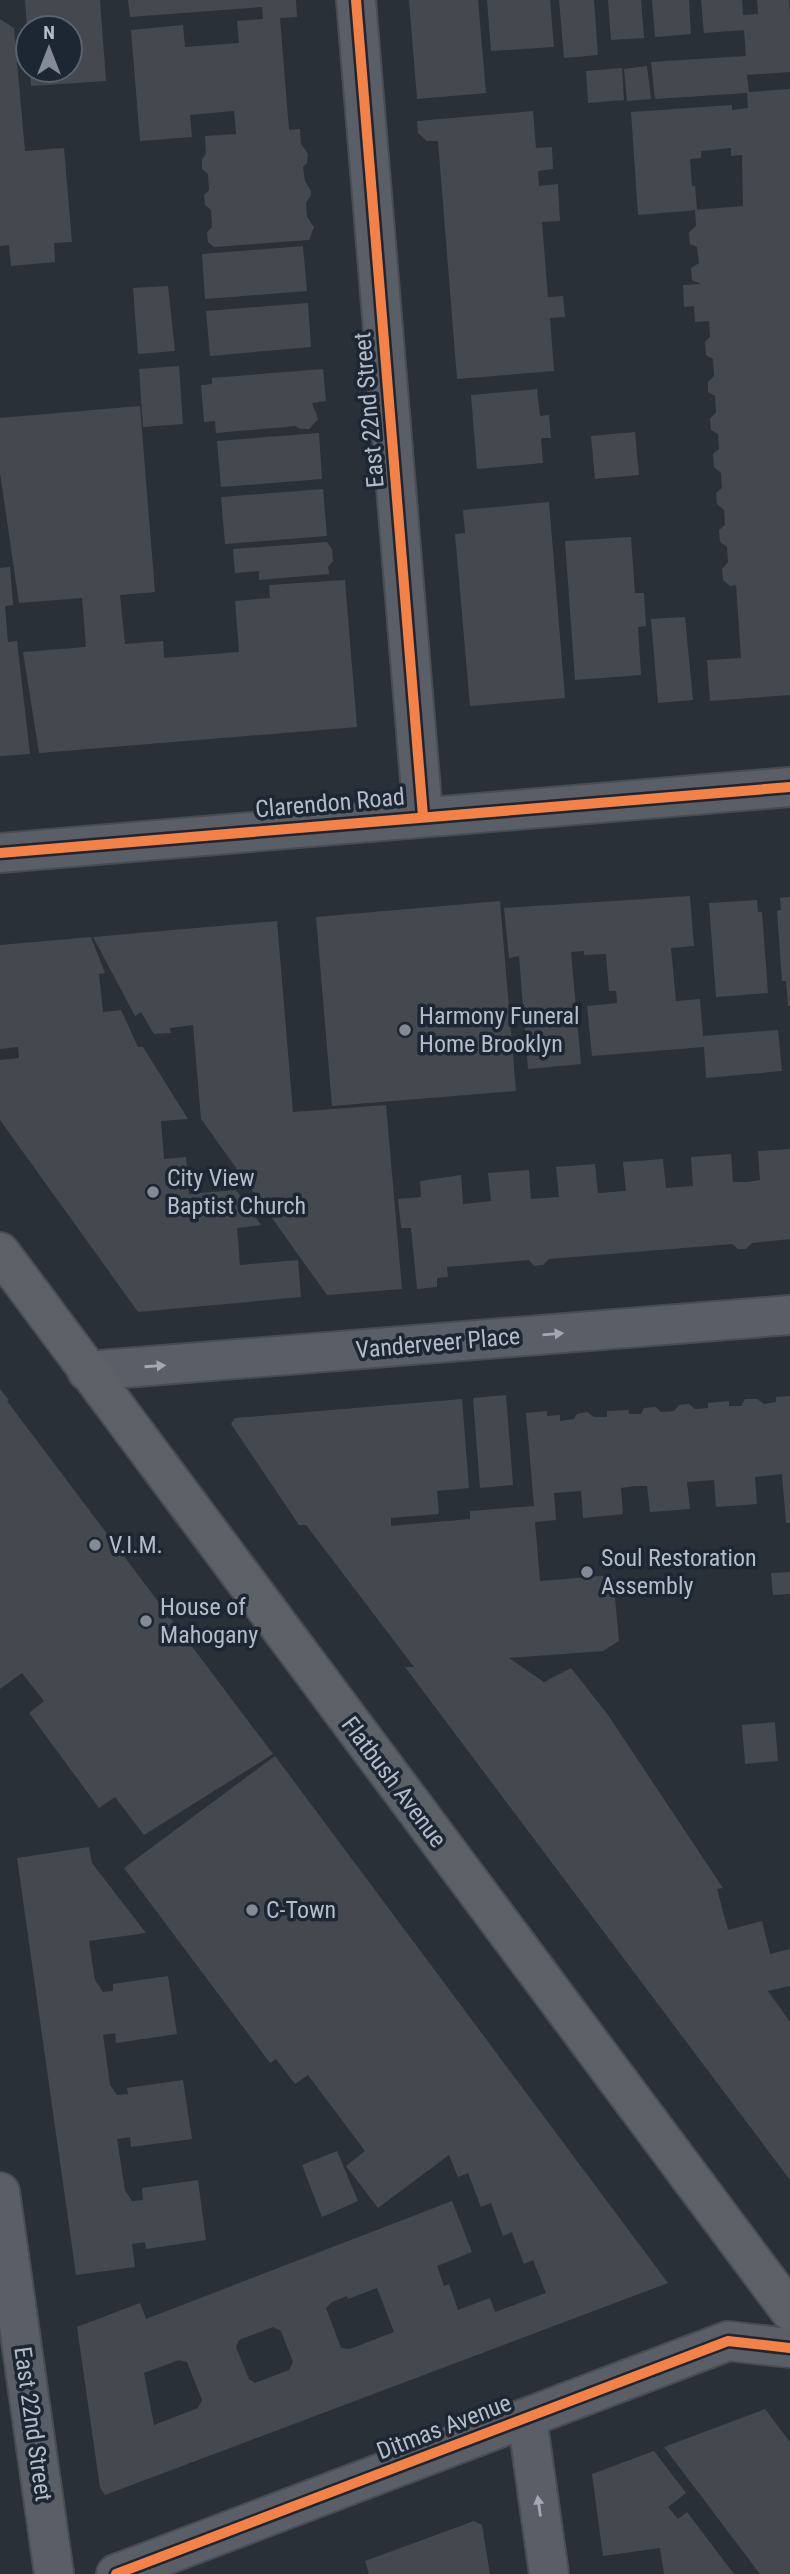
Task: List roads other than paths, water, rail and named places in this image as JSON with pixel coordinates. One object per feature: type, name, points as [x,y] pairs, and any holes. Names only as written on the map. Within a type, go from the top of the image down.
[{"type":"main road","name":"Flatbush Avenue","points":[[0,1252],[790,2311]]},
{"type":"street","name":"East 22nd Street","points":[[356,0],[424,816]]},
{"type":"street","name":"Clarendon Road","points":[[0,853],[790,787]]},
{"type":"street","name":"Vanderveer Place","points":[[87,1371],[790,1315]]},
{"type":"street","name":"East 22nd Street","points":[[0,2192],[54,2574]]},
{"type":"street","name":"Ditmas Avenue","points":[[116,2574],[728,2341],[790,2348]]},
{"type":"street","points":[[527,2418],[549,2574]]},
{"type":"place","name":"Harmony Funeral Home Brooklyn","points":[[405,1030]]},
{"type":"place","name":"City View Baptist Church","points":[[153,1192]]},
{"type":"place","name":"V.I.M.","points":[[95,1545]]},
{"type":"place","name":"Soul Restoration Assembly","points":[[587,1572]]},
{"type":"place","name":"House of Mahogany","points":[[146,1621]]},
{"type":"place","name":"C-Town","points":[[252,1910]]}]
